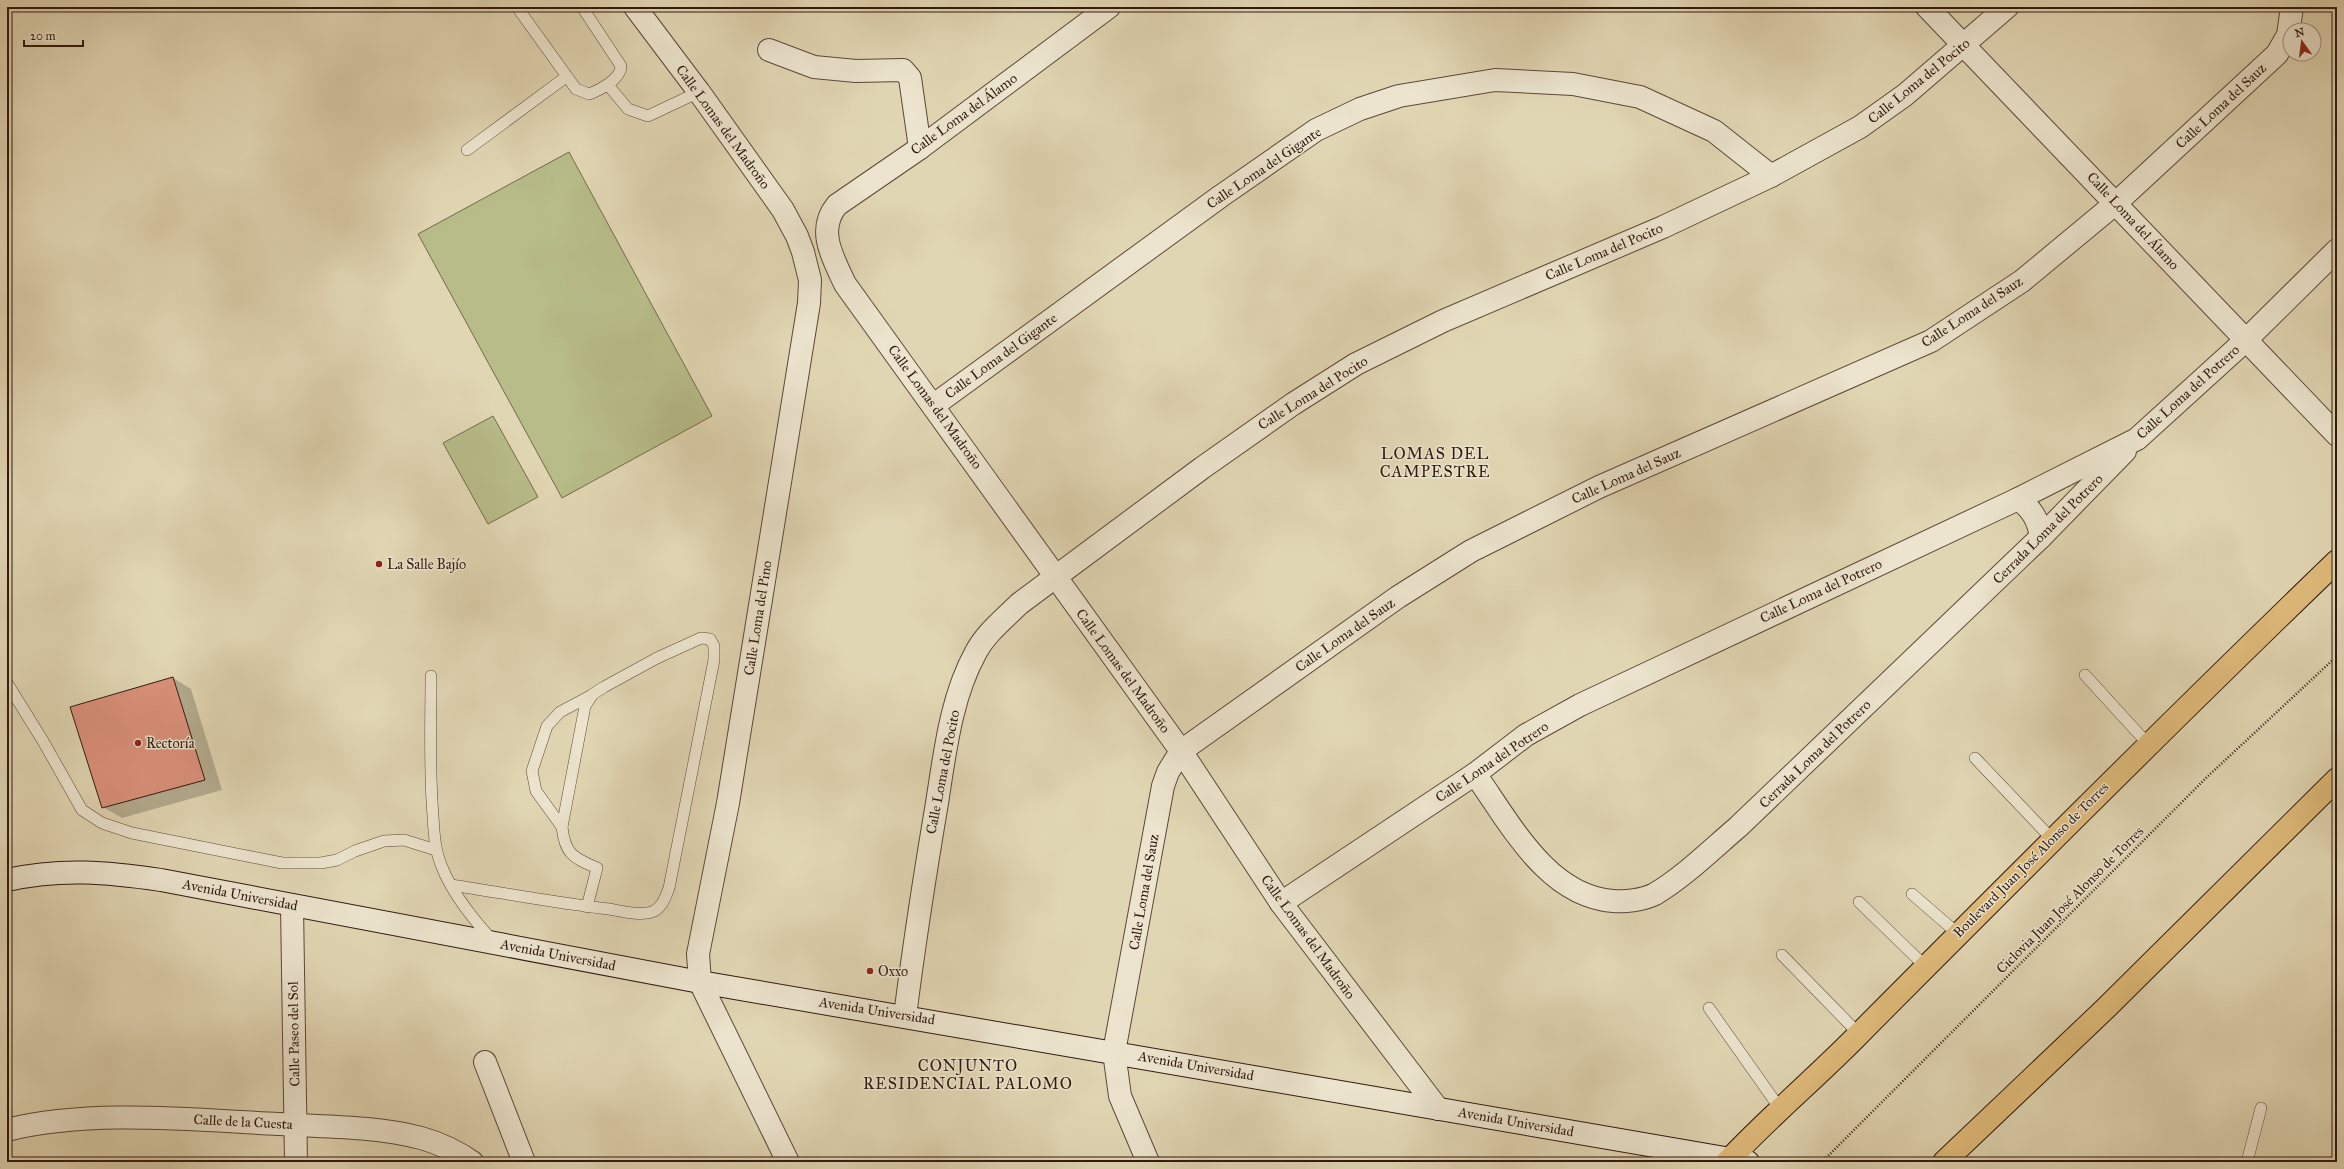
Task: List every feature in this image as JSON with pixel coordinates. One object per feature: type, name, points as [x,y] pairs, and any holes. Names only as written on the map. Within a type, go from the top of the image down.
[{"type":"main road","name":"Boulevard Juan José Alonso de Torres","points":[[1735,1161],[1781,1110],[1859,1034],[1957,933],[2148,744],[2337,561]]},
{"type":"main road","points":[[1944,1162],[2106,1008],[2337,779]]},
{"type":"street","name":"Calle Lomas del Madroño","points":[[635,7],[699,92],[783,210],[797,236],[803,252]]},
{"type":"street","name":"Calle Loma del Álamo","points":[[826,224],[829,214],[836,205],[920,148],[1109,7]]},
{"type":"street","name":"Calle Loma del Álamo","points":[[1927,7],[2337,435]]},
{"type":"street","name":"Calle Loma del Pocito","points":[[905,1016],[920,902],[948,733],[963,678],[977,650],[993,629],[1018,604],[1202,468],[1293,404],[1356,364],[1444,320],[1663,227],[1771,176],[1860,127],[1905,96],[2007,7]]},
{"type":"street","name":"Calle Loma del Sauz","points":[[1148,1162],[1120,1096],[1114,1052],[1163,786],[1168,772],[1181,752],[1398,597],[1471,551],[1599,487],[1931,341],[2022,281],[2116,203],[2277,54],[2288,35],[2292,7]]},
{"type":"street","points":[[769,50],[814,67],[856,71],[903,70],[910,78],[920,148]]},
{"type":"street","name":"Calle Loma del Gigante","points":[[934,405],[1215,201],[1316,130],[1360,110],[1399,96],[1495,80],[1573,84],[1640,97],[1714,132],[1771,176]]},
{"type":"street","name":"Calle Lomas del Madroño","points":[[826,224],[834,260],[845,284],[934,405],[1181,752],[1281,903],[1438,1109]]},
{"type":"street","name":"Calle Loma del Potrero","points":[[1281,903],[1475,774],[1526,735],[1580,704],[2018,499],[2137,439],[2246,340],[2337,250]]},
{"type":"street","name":"Calle Loma del Pino","points":[[700,982],[698,954],[728,803],[808,303],[810,280],[803,252]]},
{"type":"street","name":"Cerrada Loma del Potrero","points":[[1475,774],[1540,864],[1563,883],[1597,900],[1626,902],[1653,895],[1686,872],[1738,827],[2041,537],[2137,439]]},
{"type":"street","points":[[2018,499],[2029,507],[2034,515],[2041,537]]},
{"type":"street","name":"Avenida Universidad","points":[[7,880],[30,875],[70,871],[116,873],[161,880],[700,982],[1114,1052],[1735,1161]]},
{"type":"street","name":"Calle Paseo del Sol","points":[[292,906],[296,1162]]},
{"type":"street","points":[[700,982],[788,1162]]},
{"type":"street","points":[[485,1062],[524,1162]]},
{"type":"street","name":"Calle de la Cuesta","points":[[7,1130],[84,1119],[178,1119],[383,1130],[421,1138],[450,1148],[472,1162]]},
{"type":"lane","points":[[517,7],[566,77],[576,89],[585,94],[597,91],[608,85],[621,71],[621,66],[582,7]]},
{"type":"lane","points":[[467,150],[566,77]]},
{"type":"lane","points":[[608,85],[628,109],[648,116],[699,92]]},
{"type":"lane","points":[[451,884],[587,907],[651,912],[664,901],[674,866],[711,675],[714,646],[710,639],[701,638],[657,658],[560,712],[547,726],[532,771],[536,791],[562,827]]},
{"type":"lane","points":[[431,676],[431,793],[436,850],[442,868],[451,884],[476,923],[494,943]]},
{"type":"lane","points":[[2085,676],[2134,732],[2148,744]]},
{"type":"lane","points":[[7,683],[43,741],[82,810],[102,823],[132,833],[282,863],[322,863],[337,860],[355,851],[384,841],[404,840],[436,850]]},
{"type":"lane","points":[[587,907],[597,868],[573,858],[565,843],[562,827],[585,706],[593,694]]},
{"type":"lane","points":[[1975,758],[2052,839]]},
{"type":"lane","points":[[1912,894],[1957,933]]},
{"type":"lane","points":[[1859,902],[1925,966]]},
{"type":"lane","points":[[1782,955],[1859,1034]]},
{"type":"lane","points":[[1709,1008],[1781,1110]]},
{"type":"lane","points":[[2248,1162],[2261,1108]]},
{"type":"path","name":"Ciclovia Juan José Alonso de Torres","points":[[1822,1162],[2206,778],[2337,656]]},
{"type":"green space","points":[[569,152],[712,416],[562,498],[418,234]]},
{"type":"green space","points":[[493,416],[538,497],[488,524],[443,443]]},
{"type":"building","name":"Rectoría","points":[[173,677],[205,780],[102,808],[70,707]]},
{"type":"place","name":"La Salle Bajío","points":[[379,564]]},
{"type":"place","name":"Rectoría","points":[[138,743]]},
{"type":"place","name":"Oxxo","points":[[870,971]]},
{"type":"district","name":"LOMAS DEL CAMPESTRE","points":[[1435,462]]},
{"type":"district","name":"CONJUNTO RESIDENCIAL PALOMO","points":[[968,1074]]}]
